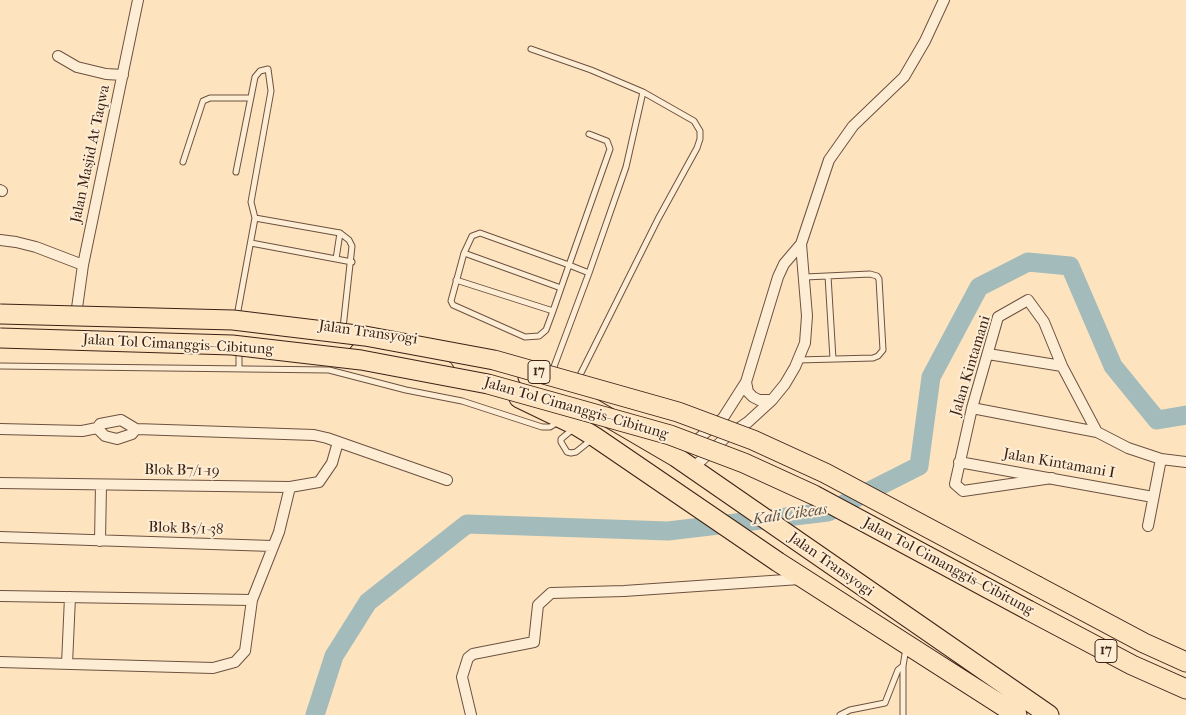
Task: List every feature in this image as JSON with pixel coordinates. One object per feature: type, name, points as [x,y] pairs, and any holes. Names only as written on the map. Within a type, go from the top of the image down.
[{"type":"highway","name":"Jalan Transyogi","points":[[0,313],[237,319],[398,334],[462,350],[548,384],[676,457],[1049,715]]},
{"type":"highway","name":"Jalan Tol Cimanggis–Cibitung","points":[[0,313],[234,320],[365,336],[494,360],[669,409],[753,440],[825,473],[1144,643],[1186,662]]},
{"type":"highway","name":"Jalan Transyogi","points":[[0,340],[379,354],[420,362],[498,389],[570,422],[596,437],[778,562],[1017,715]]},
{"type":"highway","name":"Jalan Tol Cimanggis–Cibitung","points":[[0,340],[232,345],[361,360],[488,384],[670,435],[744,463],[814,495],[1132,665],[1186,689]]},
{"type":"street","name":"Jalan Masjid At Taqwa","points":[[76,314],[84,265],[138,0]]},
{"type":"street","points":[[676,457],[723,418],[746,382],[778,277],[784,264],[801,244],[829,160],[853,126],[904,77],[925,41],[944,0]]},
{"type":"street","points":[[58,56],[78,67],[106,74],[123,75]]},
{"type":"street","points":[[0,240],[36,247],[84,265]]},
{"type":"street","points":[[698,473],[726,436],[748,422],[772,400],[785,384],[798,360],[805,343],[807,316],[801,244]]},
{"type":"street","name":"Jalan Kintamani","points":[[1052,478],[963,491],[955,484],[972,408],[998,317],[1028,300],[1044,322],[1062,366],[1097,432]]},
{"type":"street","points":[[988,354],[1062,366]]},
{"type":"street","points":[[746,382],[748,392],[752,398],[772,400]]},
{"type":"street","points":[[972,408],[1097,432],[1128,448],[1162,459],[1186,462]]},
{"type":"street","points":[[0,429],[82,431],[97,428],[100,424],[121,420],[136,429],[314,435],[447,480]]},
{"type":"street","points":[[97,428],[105,436],[117,439],[132,434],[136,429]]},
{"type":"street","name":"Blok B7/1-19","points":[[0,483],[101,486],[290,487],[319,482],[332,463],[338,442]]},
{"type":"street","points":[[1148,526],[1162,459]]},
{"type":"street","name":"Jalan Kintamani I","points":[[959,462],[1153,497]]},
{"type":"street","points":[[100,542],[101,486]]},
{"type":"street","points":[[0,662],[213,668],[226,665],[241,658],[245,651],[252,600],[278,532],[290,487]]},
{"type":"street","name":"Blok B5/1-38","points":[[0,537],[100,542],[272,546]]},
{"type":"street","points":[[471,715],[462,677],[468,658],[473,654],[534,642],[538,605],[551,594],[805,578]]},
{"type":"street","points":[[0,596],[252,600]]},
{"type":"street","points":[[67,664],[70,597]]},
{"type":"lane","points":[[531,49],[591,70],[643,92],[694,121],[700,131],[697,148],[658,219],[570,395]]},
{"type":"lane","points":[[236,172],[255,77],[260,71],[268,69],[271,91],[251,202],[256,218],[237,319]]},
{"type":"lane","points":[[548,384],[626,167],[643,92]]},
{"type":"lane","points":[[183,162],[203,101],[210,98],[250,98]]},
{"type":"lane","points":[[589,134],[607,141],[610,149],[569,265],[553,311],[546,330],[542,334],[525,337],[453,305],[451,301],[464,253],[472,236],[480,233],[569,265],[589,273]]},
{"type":"lane","points":[[256,218],[340,233],[349,240],[352,246],[352,262],[342,328]]},
{"type":"lane","points":[[336,259],[340,233]]},
{"type":"lane","points":[[251,243],[352,262]]},
{"type":"lane","points":[[464,253],[561,288]]},
{"type":"lane","points":[[798,360],[873,358],[878,356],[883,350],[879,279],[877,276],[870,274],[805,277]]},
{"type":"lane","points":[[828,276],[833,359]]},
{"type":"lane","points":[[456,280],[553,311]]},
{"type":"lane","points":[[239,348],[239,369]]},
{"type":"lane","points":[[0,366],[329,370],[406,390],[462,401],[542,427],[570,422]]},
{"type":"lane","points":[[570,422],[561,439],[567,452],[576,452],[596,437]]},
{"type":"lane","points":[[903,715],[903,666],[907,645]]},
{"type":"lane","points":[[840,715],[850,710],[885,703],[898,670],[903,666]]},
{"type":"waterway","name":"Kali Cikeas","points":[[315,715],[334,656],[368,602],[467,524],[668,531],[828,512],[919,466],[931,377],[979,287],[1028,262],[1070,266],[1113,366],[1157,420],[1186,415]]}]
